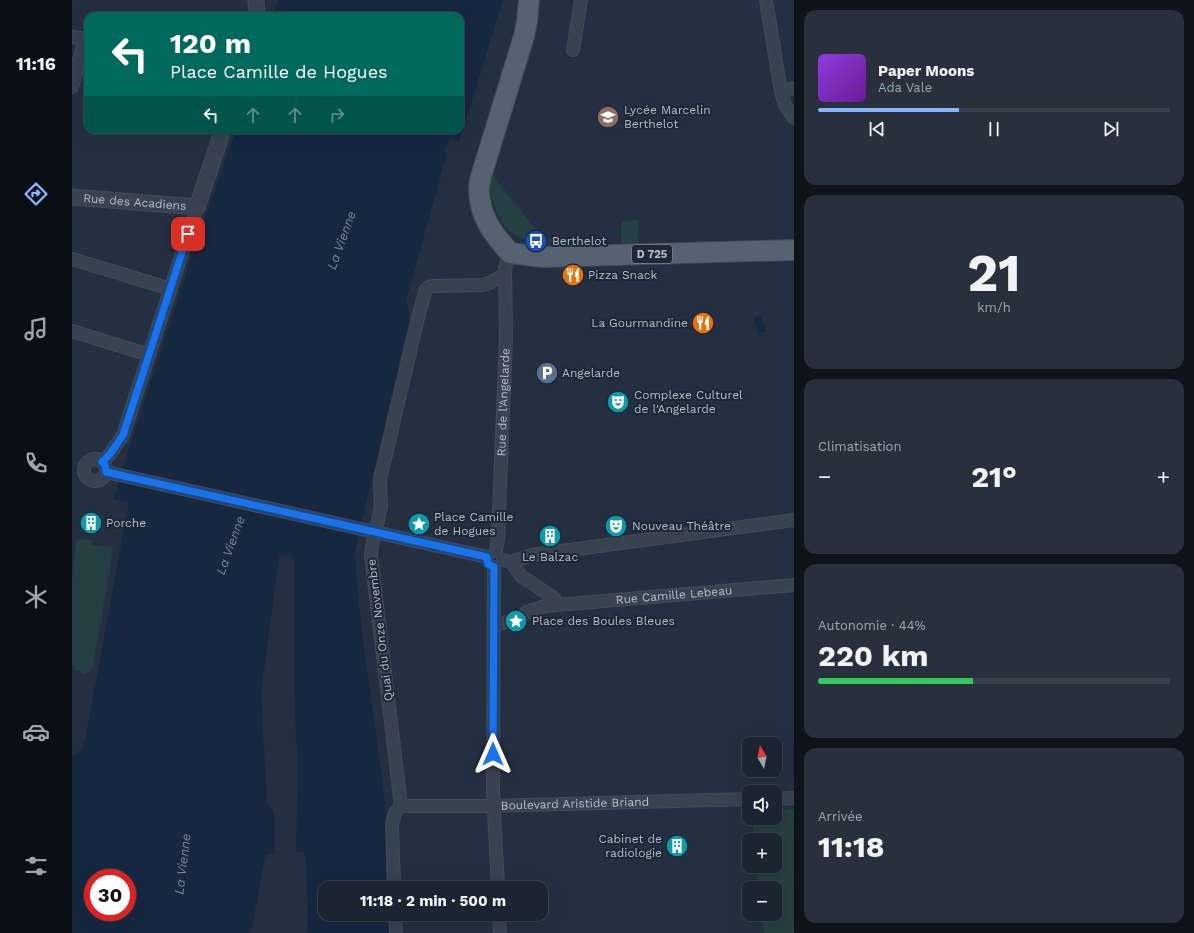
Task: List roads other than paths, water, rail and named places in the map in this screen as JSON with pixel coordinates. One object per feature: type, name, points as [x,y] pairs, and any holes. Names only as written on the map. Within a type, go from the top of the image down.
[{"type":"main road","points":[[510,254],[488,225],[480,207],[479,188],[483,170],[524,36],[529,0]]},
{"type":"main road","name":"D 725","points":[[510,254],[542,257],[794,250]]},
{"type":"street","points":[[256,0],[257,12]]},
{"type":"street","points":[[573,50],[581,0]]},
{"type":"street","points":[[766,0],[781,92],[785,105],[794,118]]},
{"type":"street","points":[[72,36],[84,38]]},
{"type":"street","points":[[72,87],[84,49]]},
{"type":"street","points":[[781,92],[794,88]]},
{"type":"street","points":[[222,134],[123,435],[110,454],[109,470],[103,478],[96,481],[87,478],[84,471],[86,464],[92,460],[99,460],[109,470],[498,560],[794,520]]},
{"type":"street","name":"Rue des Acadiens","points":[[72,198],[197,207]]},
{"type":"street","name":"Rue de l'Angelarde","points":[[498,881],[494,806],[494,624],[498,560],[506,338],[505,268],[510,254]]},
{"type":"street","points":[[72,259],[171,289]]},
{"type":"street","name":"Quai du Onze Novembre","points":[[401,806],[372,564],[372,546],[381,507],[380,480],[426,290],[429,287],[434,286],[483,284],[491,282],[505,274]]},
{"type":"street","points":[[72,331],[148,355]]},
{"type":"street","points":[[72,465],[84,468]]},
{"type":"street","points":[[494,624],[514,622],[527,612],[549,605],[554,598],[498,560]]},
{"type":"street","name":"Rue Camille Lebeau","points":[[549,605],[794,585]]},
{"type":"street","points":[[782,799],[794,798]]},
{"type":"street","name":"Boulevard Aristide Briand","points":[[401,806],[494,806],[742,799]]},
{"type":"street","points":[[394,881],[392,824],[395,813],[401,806]]},
{"type":"street","points":[[395,921],[396,933]]},
{"type":"street","points":[[499,921],[500,933]]},
{"type":"water","points":[[278,0],[503,0],[464,126],[464,12],[274,12]]},
{"type":"water","name":"La Vienne","points":[[235,134],[461,134],[459,142],[450,138],[444,152],[447,153],[406,301],[410,316],[355,551],[362,636],[385,806],[389,881],[318,881],[318,921],[390,921],[390,933],[307,933],[308,916],[306,857],[304,852],[296,851],[298,757],[296,742],[294,559],[291,556],[282,554],[279,557],[261,693],[267,804],[273,810],[274,814],[275,853],[267,855],[265,858],[252,927],[248,933],[72,933],[72,756],[80,750],[85,741],[129,502],[114,499],[200,231]]},
{"type":"water","points":[[761,315],[766,331],[759,334],[753,318]]},
{"type":"place","name":"Lycée Marcelin Berthelot","points":[[608,117]]},
{"type":"place","name":"Berthelot","points":[[536,241]]},
{"type":"place","name":"Pizza Snack","points":[[573,275]]},
{"type":"place","name":"La Gourmandine","points":[[703,323]]},
{"type":"place","name":"Angelarde","points":[[547,373]]},
{"type":"place","name":"Complexe Culturel de l'Angelarde","points":[[618,402]]},
{"type":"place","name":"Porche","points":[[91,523]]},
{"type":"place","name":"Place Camille de Hogues","points":[[419,524]]},
{"type":"place","name":"Nouveau Théâtre","points":[[616,526]]},
{"type":"place","name":"Le Balzac","points":[[550,536]]},
{"type":"place","name":"Place des Boules Bleues","points":[[516,621]]},
{"type":"place","name":"Cabinet de radiologie","points":[[677,846]]}]
